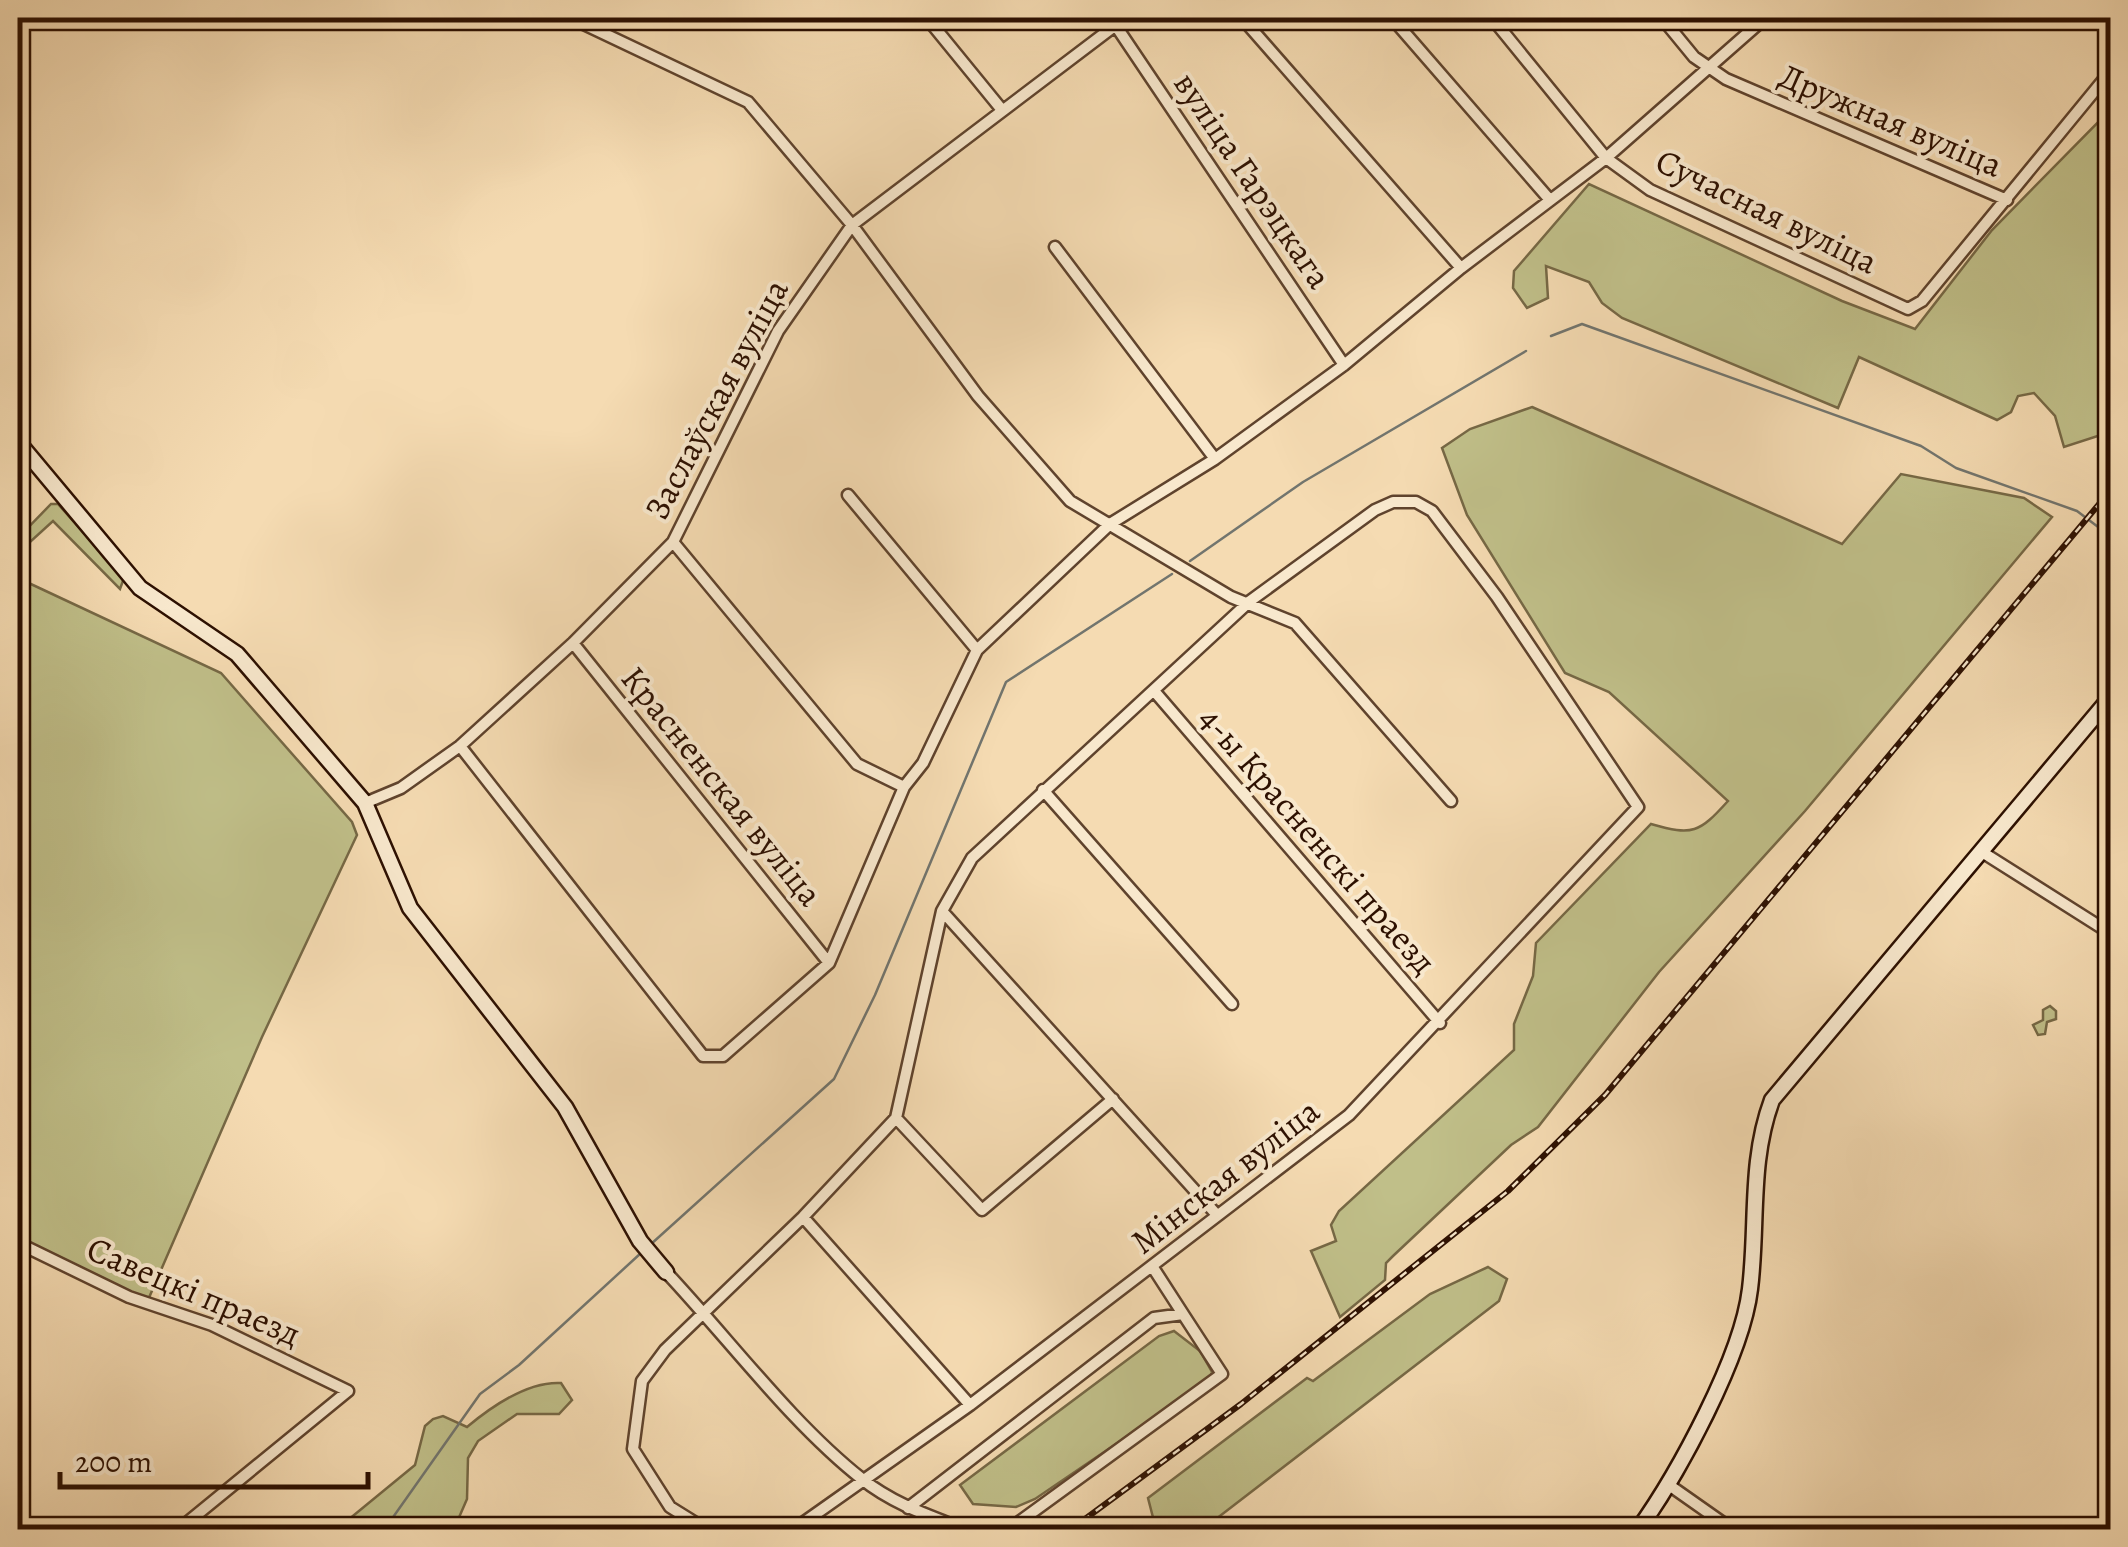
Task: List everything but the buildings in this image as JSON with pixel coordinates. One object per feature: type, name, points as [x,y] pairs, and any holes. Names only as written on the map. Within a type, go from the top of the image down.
[{"type":"street","points":[[571,18],[748,102],[852,225],[978,396],[1070,501],[1231,597],[1250,601],[1295,622],[1451,800]]},
{"type":"street","points":[[930,18],[930,23],[1002,110]]},
{"type":"street","points":[[1242,18],[1461,268]]},
{"type":"street","points":[[1392,18],[1550,200]]},
{"type":"street","name":"Сучасная вуліца","points":[[1492,18],[1606,158],[1650,190],[1908,309],[1922,301],[2007,200]]},
{"type":"street","name":"Дружная вуліца","points":[[1662,18],[1708,68],[2007,200]]},
{"type":"street","name":"Красненская вуліца","points":[[460,746],[703,1056],[723,1056],[829,963],[904,787],[923,764],[977,650],[1110,524],[1215,459],[1344,365],[1461,268],[1606,158],[1765,18]]},
{"type":"street","name":"Заслаўская вуліца","points":[[365,804],[401,788],[460,746],[573,643],[673,542],[778,331],[852,225],[1120,22]]},
{"type":"street","name":"вуліца Гарэцкага","points":[[1120,22],[1344,365]]},
{"type":"street","points":[[2007,200],[2110,72]]},
{"type":"street","points":[[1055,247],[1215,459]]},
{"type":"street","points":[[18,442],[140,588],[238,654],[365,804],[410,908],[565,1108],[640,1240],[666,1272],[862,1480],[908,1508],[966,1530]]},
{"type":"street","points":[[848,495],[977,650]]},
{"type":"street","name":"Мінская вуліца","points":[[794,1530],[970,1405],[1350,1114],[1440,1023],[1638,807],[1488,585],[1432,511],[1416,502],[1393,502],[1375,510],[1250,601]]},
{"type":"street","points":[[673,542],[857,764],[904,787]]},
{"type":"street","points":[[708,1530],[670,1508],[634,1450],[634,1415],[642,1381],[665,1350],[803,1217],[896,1118],[942,911],[972,858],[1250,601]]},
{"type":"street","name":"Красненская вуліца","points":[[573,643],[829,963]]},
{"type":"street","name":"4-ы Красненскі праезд","points":[[1155,692],[1440,1023]]},
{"type":"street","points":[[1638,1530],[1669,1486],[1708,1409],[1750,1292],[1759,1134],[1772,1100],[2110,698]]},
{"type":"street","points":[[1043,790],[1232,1004]]},
{"type":"street","points":[[1982,852],[2110,932]]},
{"type":"street","points":[[942,911],[1217,1216]]},
{"type":"street","points":[[896,1118],[982,1210],[1113,1099]]},
{"type":"street","points":[[803,1217],[970,1405]]},
{"type":"street","name":"Савецкі праезд","points":[[18,1243],[129,1297],[212,1325],[348,1391],[178,1530]]},
{"type":"street","points":[[1008,1530],[1222,1374],[1152,1266]]},
{"type":"street","points":[[908,1508],[1154,1318],[1183,1314]]},
{"type":"street","points":[[1669,1486],[1733,1530]]},
{"type":"shaded area","points":[[2110,110],[2110,432],[2064,447],[2055,416],[2034,393],[2018,396],[2011,412],[1997,420],[1859,357],[1838,408],[1622,318],[1602,303],[1589,282],[1546,266],[1548,298],[1527,308],[1513,288],[1514,271],[1589,184],[1842,301],[1915,329],[1992,230]]},
{"type":"shaded area","points":[[1532,407],[1842,544],[1901,474],[2024,498],[2052,517],[1805,811],[1659,972],[1538,1127],[1511,1145],[1393,1256],[1386,1263],[1385,1280],[1340,1317],[1311,1251],[1336,1241],[1331,1225],[1339,1211],[1514,1050],[1514,1024],[1533,976],[1536,943],[1651,824],[1694,829],[1710,820],[1728,801],[1609,692],[1565,673],[1467,515],[1442,448],[1470,429]]},
{"type":"shaded area","points":[[51,504],[58,504],[124,578],[120,589],[53,521],[18,553],[18,538]]},
{"type":"shaded area","points":[[18,578],[221,673],[352,822],[357,835],[262,1037],[148,1300],[18,1237]]},
{"type":"shaded area","points":[[2050,1006],[2056,1011],[2056,1019],[2047,1022],[2045,1034],[2038,1035],[2033,1025],[2043,1020],[2043,1010]]},
{"type":"shaded area","points":[[1488,1267],[1507,1279],[1499,1301],[1203,1529],[1156,1529],[1148,1498],[1307,1378],[1313,1381],[1430,1294]]},
{"type":"shaded area","points":[[1174,1331],[1200,1351],[1212,1372],[1210,1380],[1035,1499],[1016,1507],[973,1504],[960,1485],[1159,1336]]},
{"type":"shaded area","points":[[561,1383],[572,1400],[559,1414],[517,1414],[478,1441],[468,1458],[467,1499],[454,1529],[337,1529],[415,1465],[425,1426],[433,1419],[443,1416],[467,1427],[523,1391]]},
{"type":"waterway","points":[[1551,336],[1582,324],[1921,446],[1956,468],[2077,511],[2110,536]]},
{"type":"waterway","points":[[1190,561],[1303,482],[1526,351]]},
{"type":"waterway","points":[[650,1245],[834,1079],[875,995],[1006,682],[1172,574]]},
{"type":"waterway","points":[[384,1530],[480,1394],[519,1365],[641,1253]]},
{"type":"railway","points":[[1070,1530],[1241,1404],[1508,1191],[1605,1095],[2110,491]]}]
